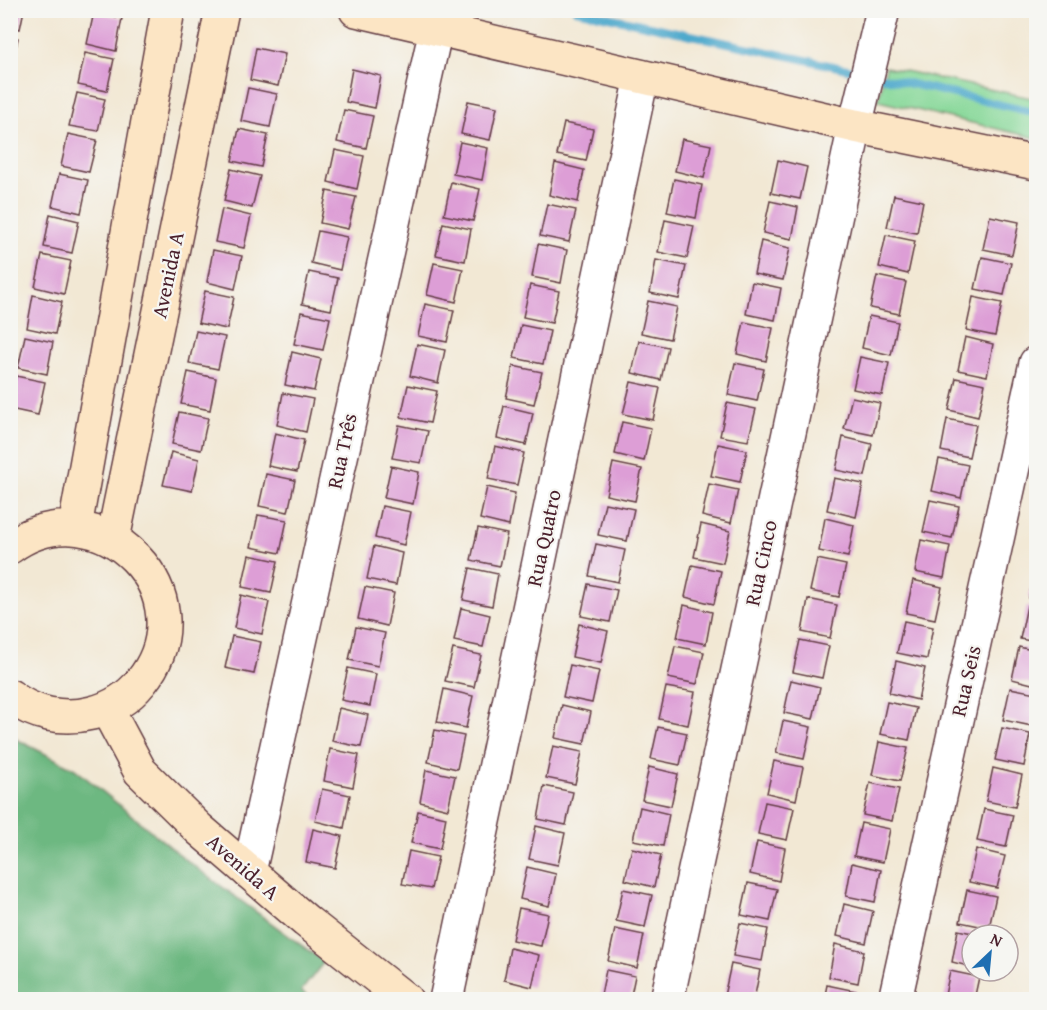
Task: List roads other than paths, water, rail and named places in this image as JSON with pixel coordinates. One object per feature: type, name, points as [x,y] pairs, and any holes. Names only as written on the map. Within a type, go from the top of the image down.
[{"type":"street","points":[[75,527],[168,10]]},
{"type":"street","name":"Avenida A","points":[[113,539],[222,10]]},
{"type":"street","points":[[356,10],[855,126],[1036,163]]},
{"type":"street","name":"Rua Cinco","points":[[668,999],[855,126],[883,10]]},
{"type":"street","name":"Rua Três","points":[[249,872],[436,29]]},
{"type":"street","name":"Rua Quatro","points":[[446,999],[642,77]]},
{"type":"street","name":"Rua Seis","points":[[895,999],[1036,363]]},
{"type":"street","points":[[10,547],[22,539],[48,530],[75,527],[95,531],[113,539],[137,557],[155,582],[163,611],[162,642],[151,670],[132,693],[107,710],[78,717],[48,715],[20,704],[10,696]]},
{"type":"street","name":"Avenida A","points":[[107,710],[140,771],[199,829],[306,921],[406,999]]},
{"type":"waterway","points":[[576,10],[861,72]]},
{"type":"waterway","points":[[873,75],[1036,113]]}]
